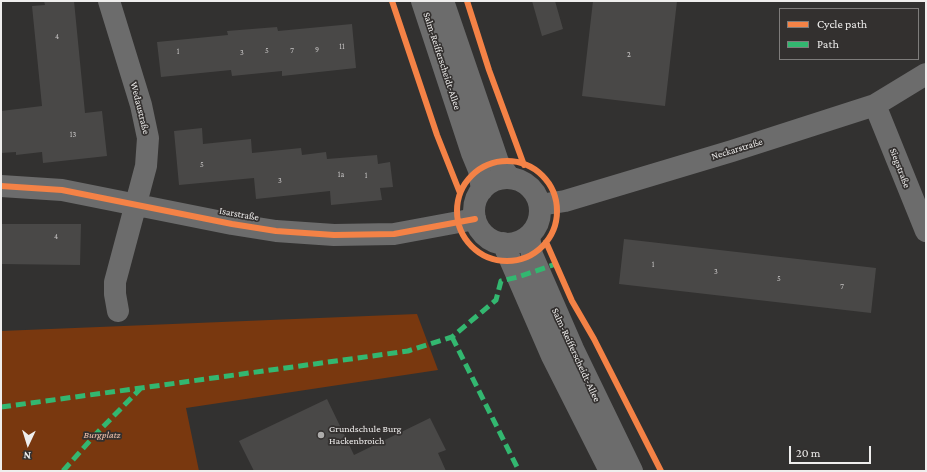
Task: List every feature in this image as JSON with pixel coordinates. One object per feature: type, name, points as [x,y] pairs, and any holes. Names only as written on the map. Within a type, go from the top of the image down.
[{"type":"street","name":"Wedaustraße","points":[[109,1],[141,105],[148,138],[146,166],[115,282],[115,294],[118,310]]},
{"type":"street","name":"Salm-Reifferscheidt-Allee","points":[[422,1],[479,170],[482,190]]},
{"type":"street","name":"Salm-Reifferscheidt-Allee","points":[[443,1],[494,152],[498,162],[510,178]]},
{"type":"street","name":"Neckarstraße","points":[[540,205],[565,200],[724,153],[875,105],[926,74]]},
{"type":"street","name":"Siegstraße","points":[[875,105],[926,231]]},
{"type":"street","points":[[500,178],[510,178],[521,180],[530,186],[540,205],[540,216],[536,227],[529,236],[512,244],[493,241],[485,235],[479,228],[475,218],[474,208],[476,198],[490,182],[500,178]]},
{"type":"street","name":"Isarstraße","points":[[1,186],[62,190],[232,224],[276,231],[334,235],[394,234],[475,218]]},
{"type":"street","name":"Salm-Reifferscheidt-Allee","points":[[529,236],[532,255],[563,328],[632,471]]},
{"type":"street","name":"Salm-Reifferscheidt-Allee","points":[[503,243],[552,356],[610,471]]},
{"type":"green space","name":"Burgplatz","points":[[417,314],[438,370],[186,408],[199,471],[1,471],[1,331]]},
{"type":"building","points":[[44,1],[74,1],[85,113],[102,111],[107,156],[43,163],[42,152],[16,155],[16,152],[1,153],[1,111],[42,106],[32,6],[45,5]]},
{"type":"building","points":[[532,1],[555,1],[563,29],[542,36]]},
{"type":"building","points":[[593,1],[677,1],[665,106],[582,96]]},
{"type":"building","points":[[352,24],[356,68],[282,76],[282,71],[232,76],[231,70],[161,77],[157,42],[228,35],[227,31],[277,27],[278,31]]},
{"type":"building","points":[[202,128],[203,144],[251,139],[252,153],[301,148],[302,155],[326,152],[327,159],[377,155],[378,164],[390,162],[393,187],[380,188],[382,200],[331,205],[330,191],[256,199],[254,178],[179,185],[174,131]]},
{"type":"building","points":[[1,224],[81,224],[80,265],[1,264]]},
{"type":"building","points":[[624,239],[876,268],[871,313],[619,284]]},
{"type":"building","points":[[327,399],[354,455],[430,418],[446,450],[438,453],[446,471],[254,471],[239,441]]},
{"type":"marked path","points":[[1,407],[408,351],[452,337],[496,300],[501,281],[556,264]]},
{"type":"marked path","points":[[452,337],[519,471]]},
{"type":"marked path","points":[[63,471],[95,435],[141,388]]},
{"type":"cycle path","points":[[392,1],[437,135],[460,193]]},
{"type":"cycle path","points":[[467,1],[489,70],[524,165]]},
{"type":"cycle path","points":[[507,161],[526,165],[542,176],[553,192],[557,211],[553,230],[542,246],[526,257],[507,261],[488,257],[472,246],[461,230],[457,211],[461,192],[472,176],[488,165],[507,161]]},
{"type":"cycle path","points":[[1,186],[62,190],[232,224],[276,231],[334,235],[394,234],[475,219]]},
{"type":"cycle path","points":[[546,242],[572,301],[594,339],[661,471]]},
{"type":"place","name":"Grundschule Burg Hackenbroich","points":[[321,435]]}]
